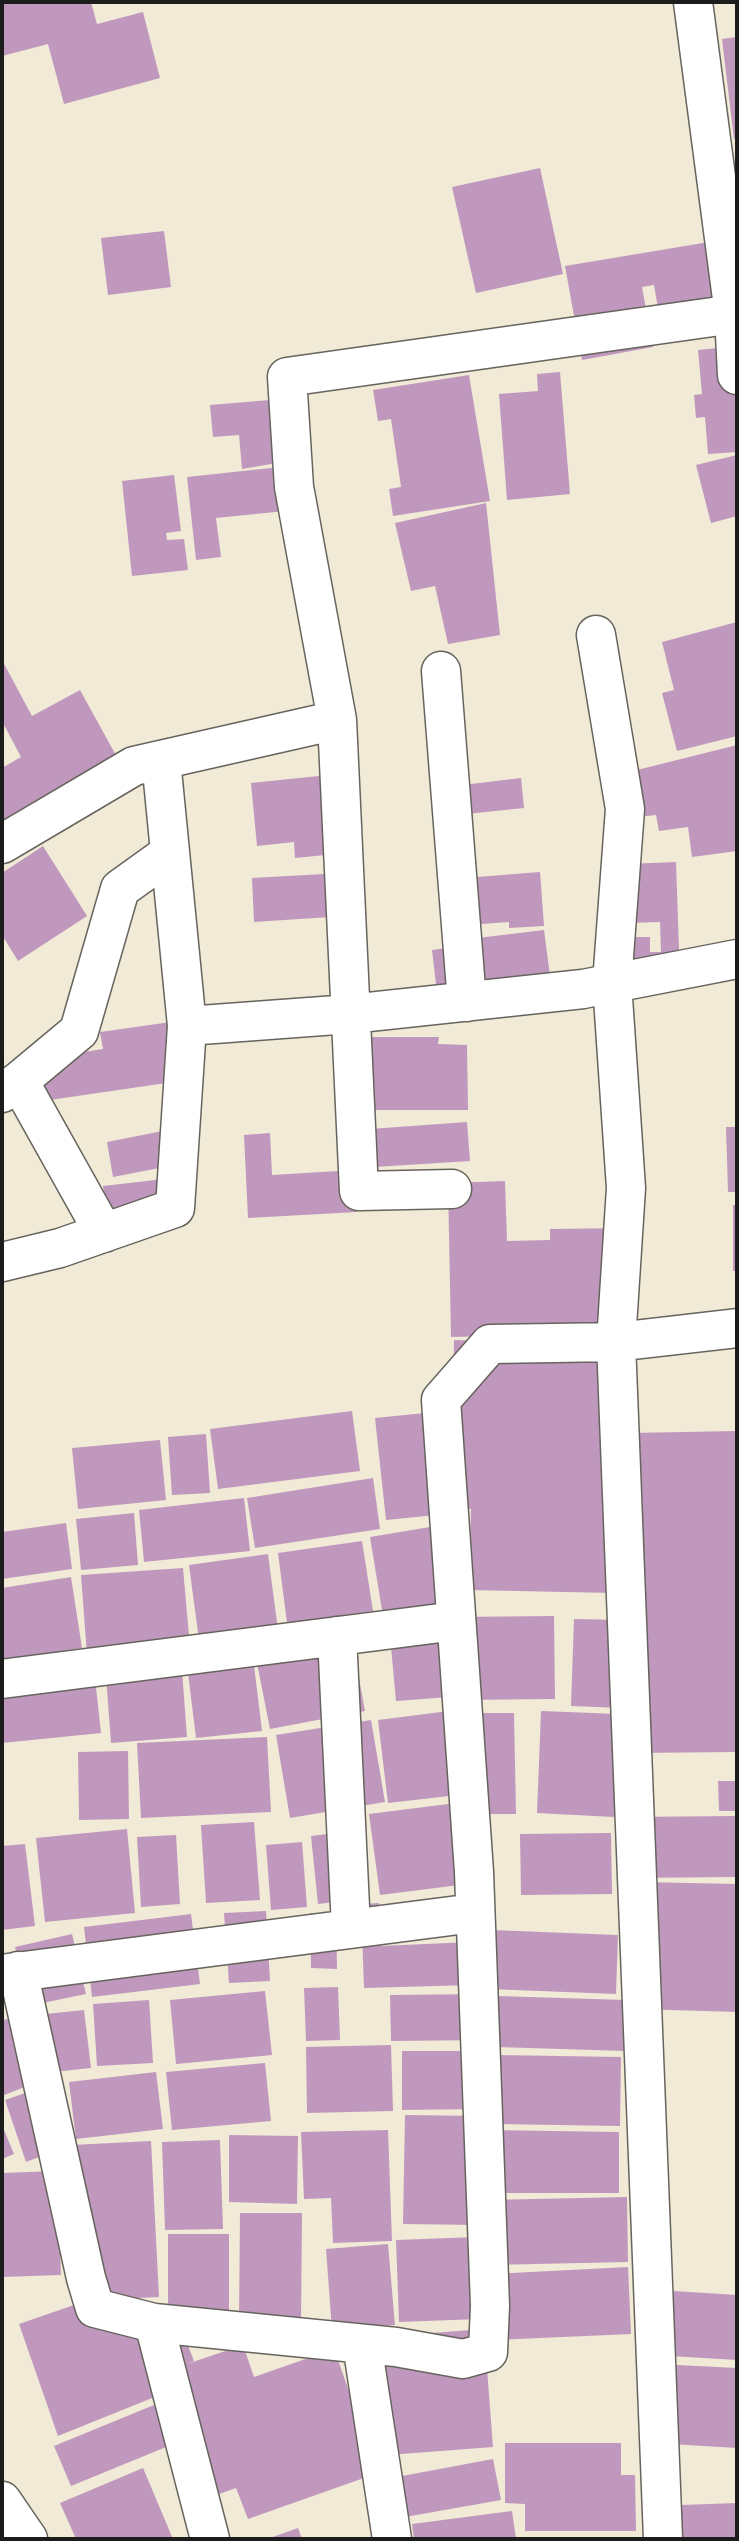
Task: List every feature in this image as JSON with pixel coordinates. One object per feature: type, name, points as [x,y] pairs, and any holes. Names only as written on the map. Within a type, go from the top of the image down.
[{"type":"street","points":[[693,2],[734,314],[737,375]]},
{"type":"street","points":[[452,1189],[359,1191],[337,720],[294,487],[287,377],[734,314]]},
{"type":"street","points":[[596,635],[625,809],[612,983],[626,1188],[616,1342],[663,2539]]},
{"type":"street","points":[[442,671],[467,1002]]},
{"type":"street","points":[[2,845],[134,766],[337,720]]},
{"type":"street","points":[[2,1262],[60,1248],[175,1208],[187,1026],[161,760]]},
{"type":"street","points":[[104,1233],[10,1087],[79,1031],[120,889],[170,853]]},
{"type":"street","points":[[187,1026],[350,1014],[583,989],[737,958]]},
{"type":"street","points":[[474,1913],[10,1972],[95,2308],[154,2323],[362,2344],[463,2359],[488,2352],[490,2306],[474,1872],[441,1400],[490,1345],[616,1342],[737,1328]]},
{"type":"street","points":[[2,1679],[456,1620]]},
{"type":"street","points":[[337,1636],[351,1927]]},
{"type":"street","points":[[154,2323],[210,2539]]},
{"type":"street","points":[[362,2344],[392,2539]]},
{"type":"street","points":[[2,2501],[28,2539]]},
{"type":"building","points":[[2,2],[91,2],[97,24],[143,12],[160,78],[64,104],[48,44],[2,56]]},
{"type":"building","points":[[737,37],[737,139],[734,139],[722,39]]},
{"type":"building","points":[[540,168],[563,274],[476,293],[452,187]]},
{"type":"building","points":[[164,231],[171,287],[108,295],[101,238]]},
{"type":"building","points":[[733,238],[737,330],[664,343],[654,285],[642,287],[653,347],[582,360],[565,266]]},
{"type":"building","points":[[737,346],[737,452],[708,454],[705,417],[696,418],[694,395],[702,394],[698,350]]},
{"type":"building","points":[[560,372],[570,494],[507,500],[499,394],[538,391],[537,374]]},
{"type":"building","points":[[469,375],[490,501],[393,516],[389,489],[401,487],[391,419],[378,421],[373,390]]},
{"type":"building","points":[[270,400],[277,463],[242,469],[239,435],[213,437],[210,405]]},
{"type":"building","points":[[737,455],[737,516],[711,523],[696,465]]},
{"type":"building","points":[[280,467],[285,511],[216,518],[221,557],[196,560],[187,477]]},
{"type":"building","points":[[174,475],[181,531],[166,533],[167,540],[184,539],[188,570],[132,576],[122,481]]},
{"type":"building","points":[[486,503],[500,635],[448,644],[435,586],[411,591],[395,523]]},
{"type":"building","points":[[737,622],[737,736],[677,751],[662,693],[674,690],[662,642]]},
{"type":"building","points":[[2,660],[32,716],[80,690],[134,788],[2,860],[2,768],[21,757],[2,721]]},
{"type":"building","points":[[737,745],[737,851],[692,857],[688,827],[659,831],[656,815],[629,818],[625,773]]},
{"type":"building","points":[[338,774],[346,853],[295,858],[294,842],[257,846],[251,783]]},
{"type":"building","points":[[521,778],[524,808],[457,815],[454,786]]},
{"type":"building","points":[[43,846],[87,916],[18,961],[2,935],[2,873]]},
{"type":"building","points":[[676,862],[680,979],[635,981],[633,937],[650,937],[650,952],[661,952],[660,922],[630,923],[627,864]]},
{"type":"building","points":[[540,872],[544,926],[509,928],[509,922],[468,925],[465,878]]},
{"type":"building","points":[[342,873],[345,916],[254,922],[252,878]]},
{"type":"building","points":[[544,930],[554,1006],[440,1019],[432,950],[462,946],[461,940]]},
{"type":"building","points":[[171,1022],[180,1081],[43,1101],[37,1059],[103,1049],[100,1032]]},
{"type":"building","points":[[362,1037],[439,1037],[438,1044],[467,1045],[468,1110],[362,1110]]},
{"type":"building","points":[[467,1122],[470,1161],[359,1168],[356,1130]]},
{"type":"building","points":[[726,1127],[737,1127],[737,1192],[728,1192]]},
{"type":"building","points":[[173,1129],[180,1164],[113,1177],[107,1142]]},
{"type":"building","points":[[270,1133],[272,1175],[355,1170],[357,1212],[248,1218],[244,1135]]},
{"type":"building","points":[[164,1179],[171,1230],[109,1237],[103,1186]]},
{"type":"building","points":[[505,1181],[507,1241],[550,1240],[550,1229],[628,1228],[630,1333],[451,1337],[448,1183]]},
{"type":"building","points":[[733,1205],[737,1205],[737,1271],[733,1271]]},
{"type":"building","points":[[454,1340],[617,1344],[613,1593],[469,1590],[471,1509],[452,1508]]},
{"type":"building","points":[[352,1411],[360,1471],[218,1489],[210,1429]]},
{"type":"building","points":[[435,1412],[446,1514],[386,1520],[375,1418]]},
{"type":"building","points":[[737,1431],[737,1752],[634,1753],[629,1433]]},
{"type":"building","points":[[206,1434],[210,1493],[172,1495],[168,1437]]},
{"type":"building","points":[[160,1440],[166,1500],[78,1509],[72,1448]]},
{"type":"building","points":[[373,1478],[380,1529],[255,1548],[247,1498]]},
{"type":"building","points":[[244,1498],[250,1551],[144,1562],[139,1510]]},
{"type":"building","points":[[134,1513],[138,1565],[81,1570],[76,1519]]},
{"type":"building","points":[[66,1523],[72,1569],[2,1579],[2,1532]]},
{"type":"building","points":[[454,1523],[467,1602],[383,1616],[370,1537]]},
{"type":"building","points":[[362,1541],[373,1611],[287,1623],[278,1553]]},
{"type":"building","points":[[268,1554],[278,1630],[199,1640],[189,1565]]},
{"type":"building","points":[[183,1568],[190,1647],[87,1655],[81,1575]]},
{"type":"building","points":[[71,1577],[82,1648],[2,1661],[2,1588]]},
{"type":"building","points":[[554,1616],[555,1699],[457,1700],[456,1617]]},
{"type":"building","points":[[574,1619],[624,1620],[621,1708],[571,1706]]},
{"type":"building","points":[[443,1621],[450,1697],[396,1701],[389,1625]]},
{"type":"building","points":[[350,1630],[365,1711],[270,1729],[254,1648]]},
{"type":"building","points":[[252,1649],[262,1731],[196,1738],[186,1657]]},
{"type":"building","points":[[181,1657],[187,1737],[111,1743],[105,1662]]},
{"type":"building","points":[[93,1660],[101,1733],[2,1743],[2,1669]]},
{"type":"building","points":[[465,1709],[475,1793],[388,1803],[378,1720]]},
{"type":"building","points":[[541,1711],[618,1714],[614,1817],[537,1813]]},
{"type":"building","points":[[483,1713],[514,1713],[516,1814],[485,1814]]},
{"type":"building","points":[[371,1720],[385,1802],[290,1818],[276,1735]]},
{"type":"building","points":[[267,1737],[271,1812],[141,1818],[137,1743]]},
{"type":"building","points":[[128,1751],[129,1819],[79,1820],[78,1752]]},
{"type":"building","points":[[718,1781],[737,1781],[737,1811],[719,1811]]},
{"type":"building","points":[[472,1801],[483,1882],[380,1895],[369,1814]]},
{"type":"building","points":[[737,1816],[737,1877],[629,1878],[628,1817]]},
{"type":"building","points":[[254,1822],[260,1900],[206,1903],[201,1825]]},
{"type":"building","points":[[127,1829],[135,1913],[45,1922],[36,1838]]},
{"type":"building","points":[[344,1832],[352,1900],[318,1904],[311,1836]]},
{"type":"building","points":[[611,1833],[612,1894],[521,1895],[520,1834]]},
{"type":"building","points":[[176,1835],[180,1904],[141,1907],[137,1837]]},
{"type":"building","points":[[302,1842],[307,1907],[271,1910],[266,1845]]},
{"type":"building","points":[[25,1844],[35,1926],[2,1930],[2,1846]]},
{"type":"building","points":[[641,1882],[737,1884],[737,2012],[638,2009]]},
{"type":"building","points":[[379,1903],[381,1946],[470,1942],[472,1985],[364,1988],[361,1904]]},
{"type":"building","points":[[266,1911],[270,1981],[229,1983],[224,1913]]},
{"type":"building","points":[[310,1913],[336,1913],[337,1969],[311,1968]]},
{"type":"building","points":[[191,1914],[200,1984],[92,1997],[84,1927]]},
{"type":"building","points":[[491,1930],[618,1935],[616,1994],[489,1989]]},
{"type":"building","points":[[72,1934],[86,1994],[28,2006],[15,1947]]},
{"type":"building","points":[[338,1987],[340,2040],[306,2041],[304,1988]]},
{"type":"building","points":[[265,1991],[272,2055],[176,2064],[170,2000]]},
{"type":"building","points":[[488,1994],[488,2040],[391,2041],[390,1995]]},
{"type":"building","points":[[497,1996],[626,2000],[625,2051],[496,2047]]},
{"type":"building","points":[[149,2000],[153,2063],[97,2066],[93,2004]]},
{"type":"building","points":[[84,2010],[91,2068],[43,2073],[36,2015]]},
{"type":"building","points":[[17,2015],[42,2080],[2,2096],[2,2021]]},
{"type":"building","points":[[391,2045],[393,2111],[307,2113],[306,2047]]},
{"type":"building","points":[[402,2051],[479,2051],[479,2109],[402,2110]]},
{"type":"building","points":[[497,2055],[621,2057],[620,2126],[496,2124]]},
{"type":"building","points":[[265,2063],[271,2121],[172,2130],[166,2072]]},
{"type":"building","points":[[156,2072],[163,2129],[76,2139],[69,2082]]},
{"type":"building","points":[[34,2090],[55,2151],[26,2162],[5,2100]]},
{"type":"building","points":[[405,2115],[479,2116],[478,2225],[403,2224]]},
{"type":"building","points":[[2,2125],[14,2154],[2,2159]]},
{"type":"building","points":[[388,2130],[392,2241],[333,2243],[331,2198],[304,2199],[301,2132]]},
{"type":"building","points":[[488,2130],[619,2132],[619,2193],[488,2193]]},
{"type":"building","points":[[229,2135],[298,2136],[297,2204],[229,2202]]},
{"type":"building","points":[[220,2140],[223,2229],[165,2230],[162,2142]]},
{"type":"building","points":[[151,2141],[159,2297],[81,2301],[72,2145]]},
{"type":"building","points":[[57,2171],[61,2275],[2,2277],[2,2173]]},
{"type":"building","points":[[627,2197],[628,2262],[490,2265],[488,2200]]},
{"type":"building","points":[[240,2213],[302,2213],[301,2321],[239,2320]]},
{"type":"building","points":[[168,2234],[229,2234],[229,2318],[168,2318]]},
{"type":"building","points":[[477,2237],[480,2319],[399,2322],[396,2240]]},
{"type":"building","points":[[388,2244],[395,2325],[332,2330],[326,2249]]},
{"type":"building","points":[[628,2267],[631,2334],[495,2340],[492,2274]]},
{"type":"building","points":[[674,2291],[737,2295],[737,2360],[670,2356]]},
{"type":"building","points":[[74,2305],[130,2313],[162,2394],[58,2436],[19,2324]]},
{"type":"building","points":[[179,2323],[194,2361],[187,2364],[243,2345],[254,2377],[334,2349],[378,2473],[248,2519],[236,2488],[197,2502],[160,2375]]},
{"type":"building","points":[[484,2329],[493,2447],[375,2456],[366,2338]]},
{"type":"building","points":[[658,2364],[737,2368],[737,2448],[654,2443]]},
{"type":"building","points":[[154,2405],[171,2445],[71,2486],[54,2446]]},
{"type":"building","points":[[505,2443],[621,2443],[621,2475],[635,2475],[636,2531],[525,2531],[525,2504],[505,2503]]},
{"type":"building","points":[[493,2459],[501,2500],[394,2519],[386,2479]]},
{"type":"building","points":[[143,2468],[173,2539],[76,2539],[60,2503]]},
{"type":"building","points":[[737,2503],[737,2539],[656,2539],[655,2506]]},
{"type":"building","points":[[512,2511],[516,2539],[414,2539],[412,2524]]},
{"type":"building","points":[[298,2528],[302,2539],[267,2539]]}]
